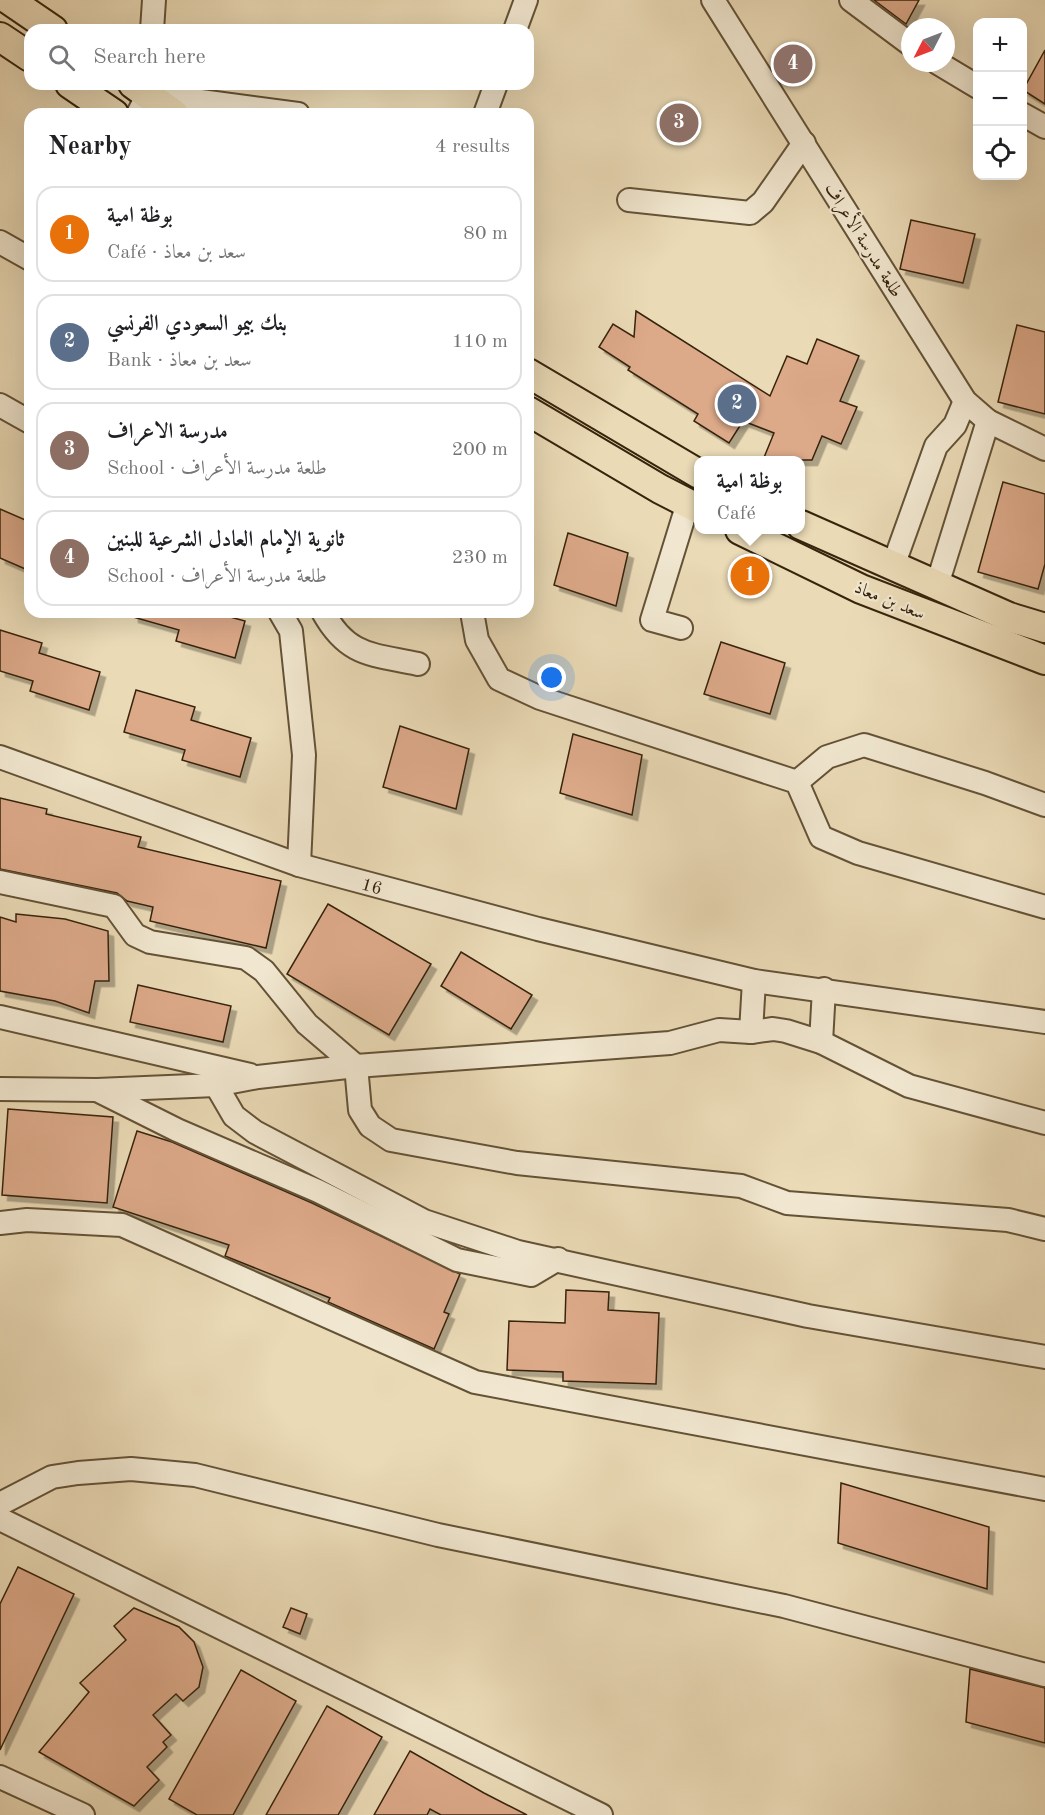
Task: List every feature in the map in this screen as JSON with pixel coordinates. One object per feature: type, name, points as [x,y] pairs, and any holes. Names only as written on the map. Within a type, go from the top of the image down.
[{"type":"main road","points":[[9,0],[44,24]]},
{"type":"main road","points":[[0,37],[24,53]]},
{"type":"main road","points":[[79,90],[105,108]]},
{"type":"main road","points":[[142,94],[164,108]]},
{"type":"main road","points":[[534,377],[694,471]]},
{"type":"main road","points":[[534,414],[694,506]]},
{"type":"main road","name":"سعد بن معاذ","points":[[805,527],[1009,617],[1045,628]]},
{"type":"main road","name":"سعد بن معاذ","points":[[748,534],[861,589],[1045,660]]},
{"type":"street","points":[[152,24],[154,0]]},
{"type":"street","points":[[517,24],[526,0]]},
{"type":"street","name":"طلعة مدرسة الأعراف","points":[[712,0],[965,401],[988,421],[1045,449]]},
{"type":"street","points":[[852,0],[901,37]]},
{"type":"street","points":[[953,72],[973,84]]},
{"type":"street","points":[[487,108],[494,90]]},
{"type":"street","points":[[142,94],[251,108]]},
{"type":"street","points":[[1027,116],[1045,127]]},
{"type":"street","points":[[629,200],[750,213],[763,202],[804,143]]},
{"type":"street","points":[[0,242],[24,256]]},
{"type":"street","points":[[893,566],[936,446],[955,425],[965,401]]},
{"type":"street","points":[[0,405],[24,419]]},
{"type":"street","points":[[938,585],[988,421]]},
{"type":"street","points":[[681,628],[652,620],[694,506]]},
{"type":"street","points":[[283,618],[291,631],[304,755],[298,865]]},
{"type":"street","points":[[327,618],[347,645],[358,651],[418,664]]},
{"type":"street","points":[[473,618],[477,640],[499,679],[540,698],[797,782],[821,837],[858,853],[1045,906]]},
{"type":"street","points":[[797,782],[827,757],[864,745],[985,783],[1045,805]]},
{"type":"street","name":"16","points":[[0,757],[298,865],[538,929],[754,981],[824,989],[1045,1022]]},
{"type":"street","points":[[0,882],[114,906],[135,935],[150,942],[246,958],[264,971],[307,1024],[356,1066],[360,1110],[370,1126],[392,1140],[517,1163],[741,1186],[787,1203],[1008,1220],[1045,1228]]},
{"type":"street","points":[[751,1032],[754,981]]},
{"type":"street","points":[[821,1042],[824,989]]},
{"type":"street","points":[[0,1017],[258,1077]]},
{"type":"street","points":[[0,1089],[97,1090],[216,1085],[258,1077],[356,1066],[670,1043],[699,1038],[719,1030],[751,1032],[773,1029],[821,1042],[909,1086],[1045,1123]]},
{"type":"street","points":[[216,1085],[234,1116],[255,1132],[424,1221],[518,1252],[808,1316],[1045,1357]]},
{"type":"street","points":[[97,1090],[177,1130],[318,1191],[457,1260],[531,1275],[558,1259]]},
{"type":"street","points":[[0,1223],[27,1220],[122,1225],[475,1382],[1045,1489]]},
{"type":"street","points":[[0,1504],[52,1477],[78,1473],[131,1469],[195,1475],[438,1535],[784,1606],[1045,1675]]},
{"type":"street","points":[[0,1519],[601,1815]]},
{"type":"street","points":[[0,1777],[83,1815]]},
{"type":"building","points":[[874,0],[919,0],[909,18],[901,18],[901,20]]},
{"type":"building","points":[[1045,50],[1045,104],[1027,93],[1027,83]]},
{"type":"building","points":[[911,220],[975,234],[963,283],[900,269]]},
{"type":"building","points":[[636,311],[770,396],[787,356],[807,364],[817,339],[859,356],[840,401],[857,407],[841,444],[822,436],[812,460],[805,460],[805,456],[765,456],[774,433],[743,421],[729,443],[694,421],[698,414],[628,370],[630,367],[599,347],[613,324],[634,337]]},
{"type":"building","points":[[1017,325],[1045,332],[1045,414],[998,402]]},
{"type":"building","points":[[1003,482],[1045,494],[1045,564],[1038,589],[978,572]]},
{"type":"building","points":[[0,509],[24,519],[24,568],[0,558]]},
{"type":"building","points":[[568,533],[628,553],[616,606],[554,585]]},
{"type":"building","points":[[137,618],[234,618],[245,621],[235,658],[176,641],[179,630]]},
{"type":"building","points":[[0,630],[42,643],[39,653],[100,672],[89,710],[30,691],[33,681],[0,671]]},
{"type":"building","points":[[721,642],[785,663],[770,714],[704,694]]},
{"type":"building","points":[[136,690],[195,707],[191,720],[251,738],[240,777],[182,760],[185,750],[124,732]]},
{"type":"building","points":[[400,726],[469,749],[456,809],[383,787]]},
{"type":"building","points":[[573,734],[642,755],[632,815],[560,793]]},
{"type":"building","points":[[0,798],[47,809],[46,814],[141,837],[138,847],[281,881],[266,948],[150,921],[153,907],[127,901],[117,893],[0,869]]},
{"type":"building","points":[[328,904],[431,964],[389,1035],[287,974]]},
{"type":"building","points":[[16,914],[65,919],[108,931],[109,981],[95,981],[89,1013],[55,1001],[0,991],[0,917],[16,922]]},
{"type":"building","points":[[461,952],[532,995],[511,1029],[441,986]]},
{"type":"building","points":[[138,985],[231,1006],[223,1042],[130,1022]]},
{"type":"building","points":[[8,1109],[113,1117],[107,1203],[2,1195]]},
{"type":"building","points":[[137,1131],[172,1142],[312,1203],[460,1274],[444,1312],[449,1314],[434,1349],[328,1302],[330,1298],[225,1256],[229,1245],[113,1207]]},
{"type":"building","points":[[566,1290],[609,1292],[608,1310],[659,1313],[656,1384],[563,1381],[563,1372],[507,1370],[509,1321],[565,1323]]},
{"type":"building","points":[[841,1483],[989,1527],[987,1589],[838,1543]]},
{"type":"building","points":[[18,1567],[74,1594],[0,1750],[0,1604]]},
{"type":"building","points":[[134,1608],[179,1627],[194,1642],[203,1667],[199,1687],[183,1701],[176,1694],[153,1715],[171,1735],[163,1742],[167,1747],[147,1767],[159,1780],[134,1806],[39,1752],[89,1692],[80,1683],[126,1640],[114,1626]]},
{"type":"building","points":[[291,1608],[307,1614],[300,1634],[283,1627]]},
{"type":"building","points":[[970,1669],[1045,1688],[1045,1743],[966,1722]]},
{"type":"building","points":[[241,1670],[296,1701],[233,1815],[197,1815],[169,1799]]},
{"type":"building","points":[[327,1706],[382,1737],[338,1815],[266,1815]]},
{"type":"building","points":[[410,1751],[527,1815],[441,1815],[430,1809],[427,1815],[374,1815]]},
{"type":"place","name":"ثانوية الإمام العادل الشرعية للبنين","points":[[793,64]]},
{"type":"place","name":"مدرسة الاعراف","points":[[679,123]]},
{"type":"place","name":"بنك بيمو السعودي الفرنسي","points":[[737,404]]},
{"type":"place","name":"بوظة امية","points":[[750,576]]}]
